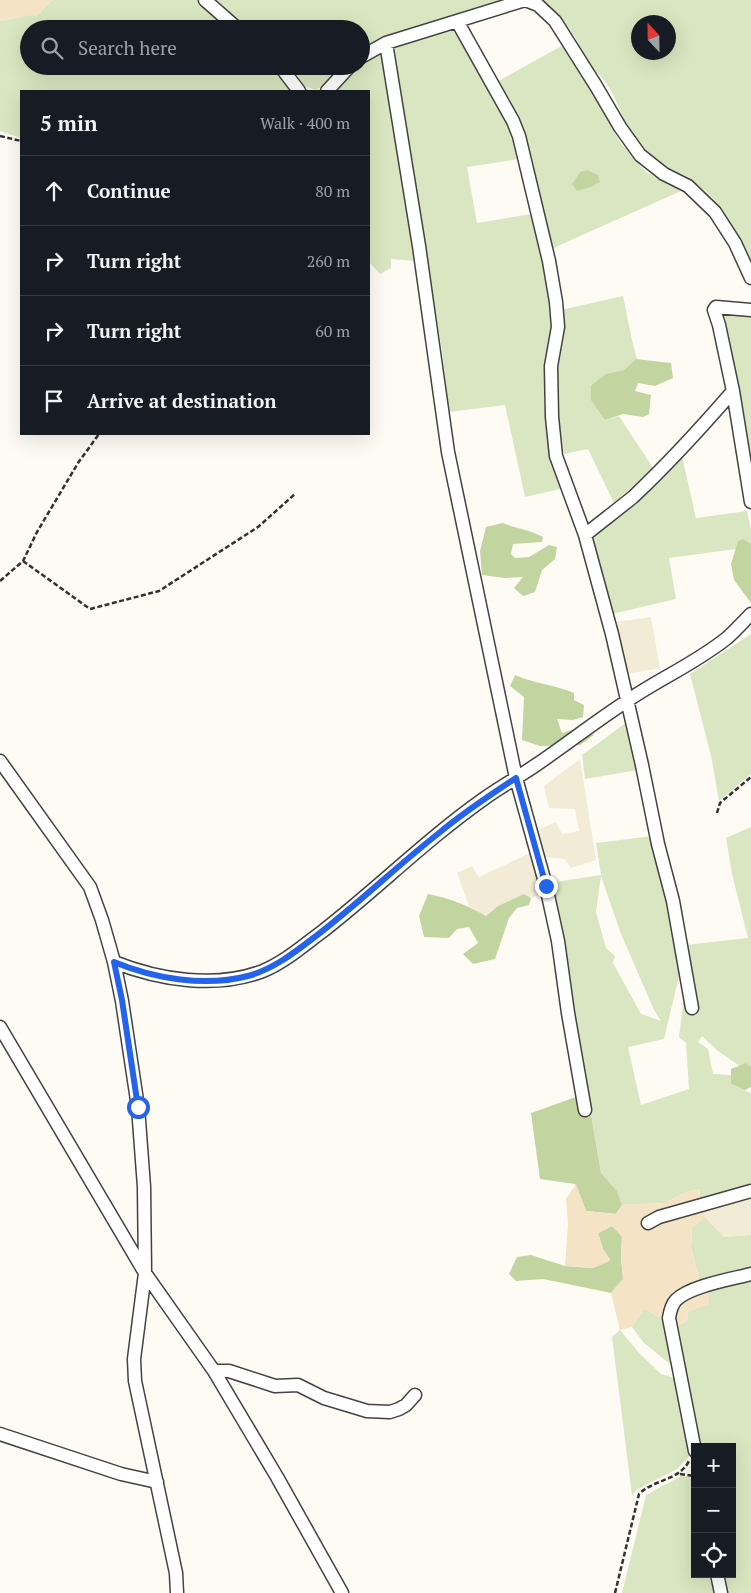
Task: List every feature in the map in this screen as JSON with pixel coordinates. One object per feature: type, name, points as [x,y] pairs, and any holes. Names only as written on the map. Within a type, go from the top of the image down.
[{"type":"street","points":[[205,0],[228,20]]},
{"type":"street","points":[[370,52],[386,43],[525,0],[538,6],[554,21],[620,127],[640,155],[664,174],[688,186],[715,212],[735,243],[751,278]]},
{"type":"street","points":[[457,21],[513,121],[519,136],[549,261],[558,327],[551,374],[552,417],[556,456],[585,535],[612,634],[672,900],[692,1008]]},
{"type":"street","points":[[386,43],[419,246],[448,452],[516,778],[544,877],[558,941],[585,1110]]},
{"type":"street","points":[[287,75],[298,90]]},
{"type":"street","points":[[328,90],[342,75]]},
{"type":"street","points":[[751,310],[725,307],[714,310],[733,391],[751,502]]},
{"type":"street","points":[[585,535],[632,498],[696,433],[733,391]]},
{"type":"street","points":[[114,962],[136,971],[204,980],[227,980],[249,976],[280,963],[354,907],[439,832],[485,798],[628,700],[727,638],[751,614]]},
{"type":"street","points":[[0,761],[90,887],[114,962],[122,1000],[138,1107],[144,1187],[145,1273],[134,1359],[135,1381],[176,1573],[177,1593]]},
{"type":"street","points":[[0,1027],[145,1273],[214,1371],[277,1477],[342,1593]]},
{"type":"street","points":[[648,1223],[659,1217],[751,1192]]},
{"type":"street","points":[[693,1443],[669,1318],[672,1307],[677,1299],[695,1289],[751,1274]]},
{"type":"street","points":[[214,1371],[229,1371],[272,1385],[298,1385],[324,1398],[367,1411],[381,1412],[399,1409],[406,1405],[415,1394]]},
{"type":"street","points":[[0,1434],[121,1474],[157,1482]]},
{"type":"street","points":[[718,1578],[721,1593]]},
{"type":"path","points":[[0,136],[20,141]]},
{"type":"path","points":[[0,581],[23,561],[42,523],[78,463],[98,435]]},
{"type":"path","points":[[23,561],[90,609],[159,591],[258,527],[294,494]]},
{"type":"path","points":[[717,813],[720,803],[751,777]]},
{"type":"path","points":[[679,1474],[691,1458]]},
{"type":"path","points":[[615,1593],[640,1494],[646,1487],[679,1474],[691,1475]]},
{"type":"shaded area","points":[[651,617],[660,668],[627,674],[616,622]]},
{"type":"shaded area","points":[[580,759],[596,860],[571,868],[565,859],[545,857],[538,830],[556,822],[562,834],[579,831],[575,809],[549,808],[544,786]]},
{"type":"shaded area","points":[[532,852],[542,894],[531,898],[524,894],[498,906],[486,916],[469,906],[457,873],[472,866],[479,877]]},
{"type":"shaded area","points":[[751,1196],[751,1235],[724,1237],[705,1217],[702,1210]]},
{"type":"green space","points":[[52,0],[198,0],[221,20],[20,20],[20,75],[279,75],[289,90],[20,90],[20,138],[0,131],[0,20],[36,16]]},
{"type":"green space","points":[[213,0],[501,0],[370,43],[370,20],[236,20]]},
{"type":"green space","points":[[542,0],[751,0],[751,266],[729,221],[715,201],[697,185],[653,158],[635,140],[606,83],[589,63],[575,37]]},
{"type":"green space","points":[[455,27],[510,128],[519,159],[467,167],[477,223],[531,214],[546,268],[553,324],[545,358],[544,400],[547,427],[565,488],[525,497],[505,405],[449,412],[442,350],[390,47]]},
{"type":"green space","points":[[565,44],[620,142],[646,172],[681,191],[551,249],[497,82]]},
{"type":"green space","points":[[382,49],[415,261],[391,259],[391,268],[380,274],[370,263],[370,90],[334,90],[347,75],[370,75],[370,56]]},
{"type":"green space","points":[[297,75],[334,75],[326,84],[316,90],[304,86]]},
{"type":"green space","points":[[587,170],[598,175],[600,182],[577,191],[572,184],[580,172]]},
{"type":"green space","points":[[623,296],[639,367],[596,381],[591,385],[605,420],[619,416],[653,468],[614,503],[588,449],[564,454],[559,425],[555,367],[561,310]]},
{"type":"green space","points":[[720,313],[751,315],[751,468]]},
{"type":"green space","points":[[636,359],[671,363],[673,378],[655,386],[638,383],[635,391],[651,395],[649,414],[643,417],[623,414],[605,420],[591,400],[591,385],[606,374],[624,370]]},
{"type":"green space","points":[[682,456],[696,518],[747,511],[751,529],[751,547],[669,558],[676,599],[612,614],[591,542],[593,534]]},
{"type":"green space","points":[[503,523],[543,537],[542,542],[513,544],[511,554],[515,558],[529,557],[549,545],[557,547],[555,559],[542,570],[535,592],[523,596],[514,588],[523,577],[505,578],[482,575],[480,551],[486,527]]},
{"type":"green space","points":[[743,539],[751,544],[751,603],[734,580],[731,564],[738,541]]},
{"type":"green space","points":[[751,634],[751,774],[719,801],[711,756],[690,674]]},
{"type":"green space","points":[[515,675],[574,693],[574,700],[584,705],[583,717],[573,720],[557,719],[562,733],[578,728],[594,735],[580,745],[540,746],[522,740],[524,697],[510,686]]},
{"type":"green space","points":[[630,720],[638,770],[585,779],[582,755]]},
{"type":"green space","points":[[751,827],[751,1066],[746,1063],[740,1066],[718,1051],[702,1036],[698,1042],[708,1049],[713,1074],[731,1075],[731,1084],[751,1093],[751,1187],[699,1202],[700,1189],[684,1193],[665,1203],[622,1205],[617,1191],[601,1173],[575,1017],[549,883],[601,875],[596,843],[653,836],[681,968],[664,1039],[628,1047],[641,1105],[689,1089],[686,1043],[679,1037],[685,989],[690,1014],[696,1012],[686,945],[748,938],[732,874],[726,838]],"holes":[[[601,876],[621,934],[654,1010],[661,1021],[641,1014],[613,963],[615,956],[606,948],[596,912]]]},
{"type":"green space","points":[[428,894],[458,902],[486,916],[498,906],[524,894],[531,898],[529,905],[517,908],[509,918],[495,959],[473,964],[463,954],[478,943],[469,927],[457,929],[449,938],[424,937],[419,916]]},
{"type":"green space","points":[[746,1063],[751,1066],[751,1087],[745,1090],[731,1084],[731,1069]]},
{"type":"green space","points":[[576,1097],[581,1115],[591,1114],[601,1173],[617,1191],[622,1205],[616,1214],[586,1211],[575,1184],[540,1179],[531,1113]]},
{"type":"green space","points":[[705,1217],[724,1237],[751,1235],[751,1269],[700,1283],[691,1247],[692,1228]]},
{"type":"green space","points":[[612,1226],[622,1236],[623,1279],[611,1293],[543,1279],[516,1281],[509,1274],[517,1257],[531,1255],[565,1266],[593,1268],[610,1260],[603,1249],[598,1233]]},
{"type":"green space","points":[[751,1279],[751,1593],[728,1593],[725,1578],[736,1578],[736,1443],[699,1443],[677,1326],[687,1321],[688,1312],[709,1290]]},
{"type":"green space","points":[[644,1308],[663,1320],[670,1364],[644,1343],[632,1327]]},
{"type":"green space","points":[[620,1330],[639,1353],[661,1374],[674,1378],[689,1456],[677,1469],[638,1489],[632,1495],[612,1337]]},
{"type":"green space","points":[[681,1476],[689,1476],[691,1478],[691,1578],[713,1578],[716,1593],[622,1593],[646,1495]]},
{"type":"sand","points":[[0,0],[52,0],[36,16],[24,16],[2,21],[0,20]]},
{"type":"sand","points":[[576,1184],[586,1211],[616,1214],[622,1205],[665,1203],[684,1193],[700,1189],[699,1202],[705,1217],[692,1228],[691,1247],[700,1283],[663,1320],[644,1308],[632,1327],[620,1330],[611,1293],[623,1279],[622,1237],[612,1226],[598,1233],[603,1249],[610,1261],[593,1268],[565,1266],[568,1224],[566,1199]]},
{"type":"sand","points":[[709,1290],[709,1304],[688,1312],[687,1321],[677,1326],[676,1308],[683,1301]]},
{"type":"route","points":[[138,1107],[122,1000],[114,962],[136,971],[204,980],[227,980],[249,976],[265,970],[280,963],[354,907],[439,832],[516,778],[546,886]]}]
